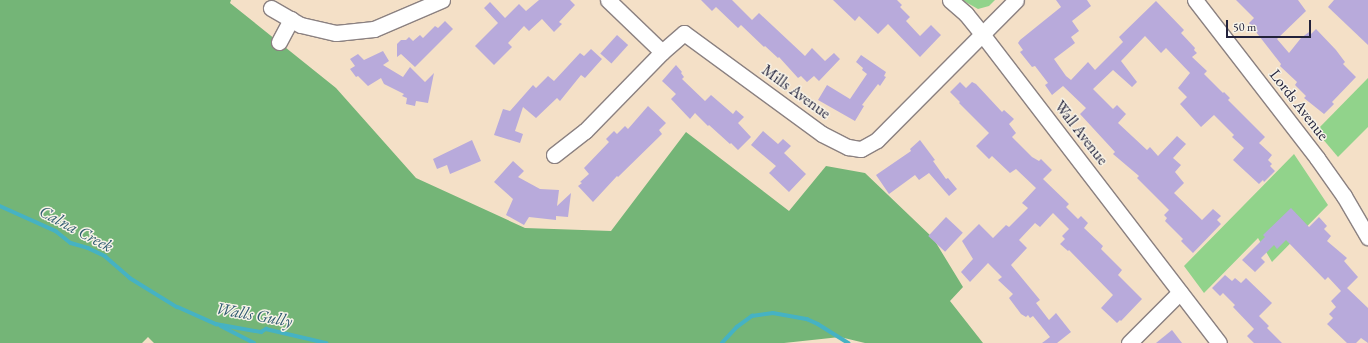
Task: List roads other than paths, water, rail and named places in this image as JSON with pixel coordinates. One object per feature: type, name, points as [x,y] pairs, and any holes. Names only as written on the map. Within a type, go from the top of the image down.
[{"type":"street","points":[[271,8],[301,25],[336,33],[374,29],[442,0]]},
{"type":"street","points":[[608,0],[662,52]]},
{"type":"street","name":"Wall Avenue","points":[[950,0],[966,14],[982,34],[1219,343]]},
{"type":"street","name":"Mills Avenue","points":[[554,155],[585,131],[662,52],[684,33],[822,134],[848,147],[861,148],[878,140],[1016,0]]},
{"type":"street","name":"Lords Avenue","points":[[1195,0],[1313,152],[1344,196],[1368,237]]},
{"type":"street","points":[[279,42],[291,19]]},
{"type":"street","points":[[1129,343],[1180,292]]},
{"type":"waterway","name":"Calna Creek","points":[[0,206],[56,231],[71,243],[88,248],[105,256],[130,278],[177,307]]},
{"type":"waterway","name":"Walls Gully","points":[[178,307],[216,324],[261,332],[266,329],[326,343]]},
{"type":"waterway","name":"Walls Gully","points":[[722,343],[737,327],[752,316],[773,313],[807,319],[818,324],[848,343]]},
{"type":"waterway","points":[[221,326],[254,343]]}]
